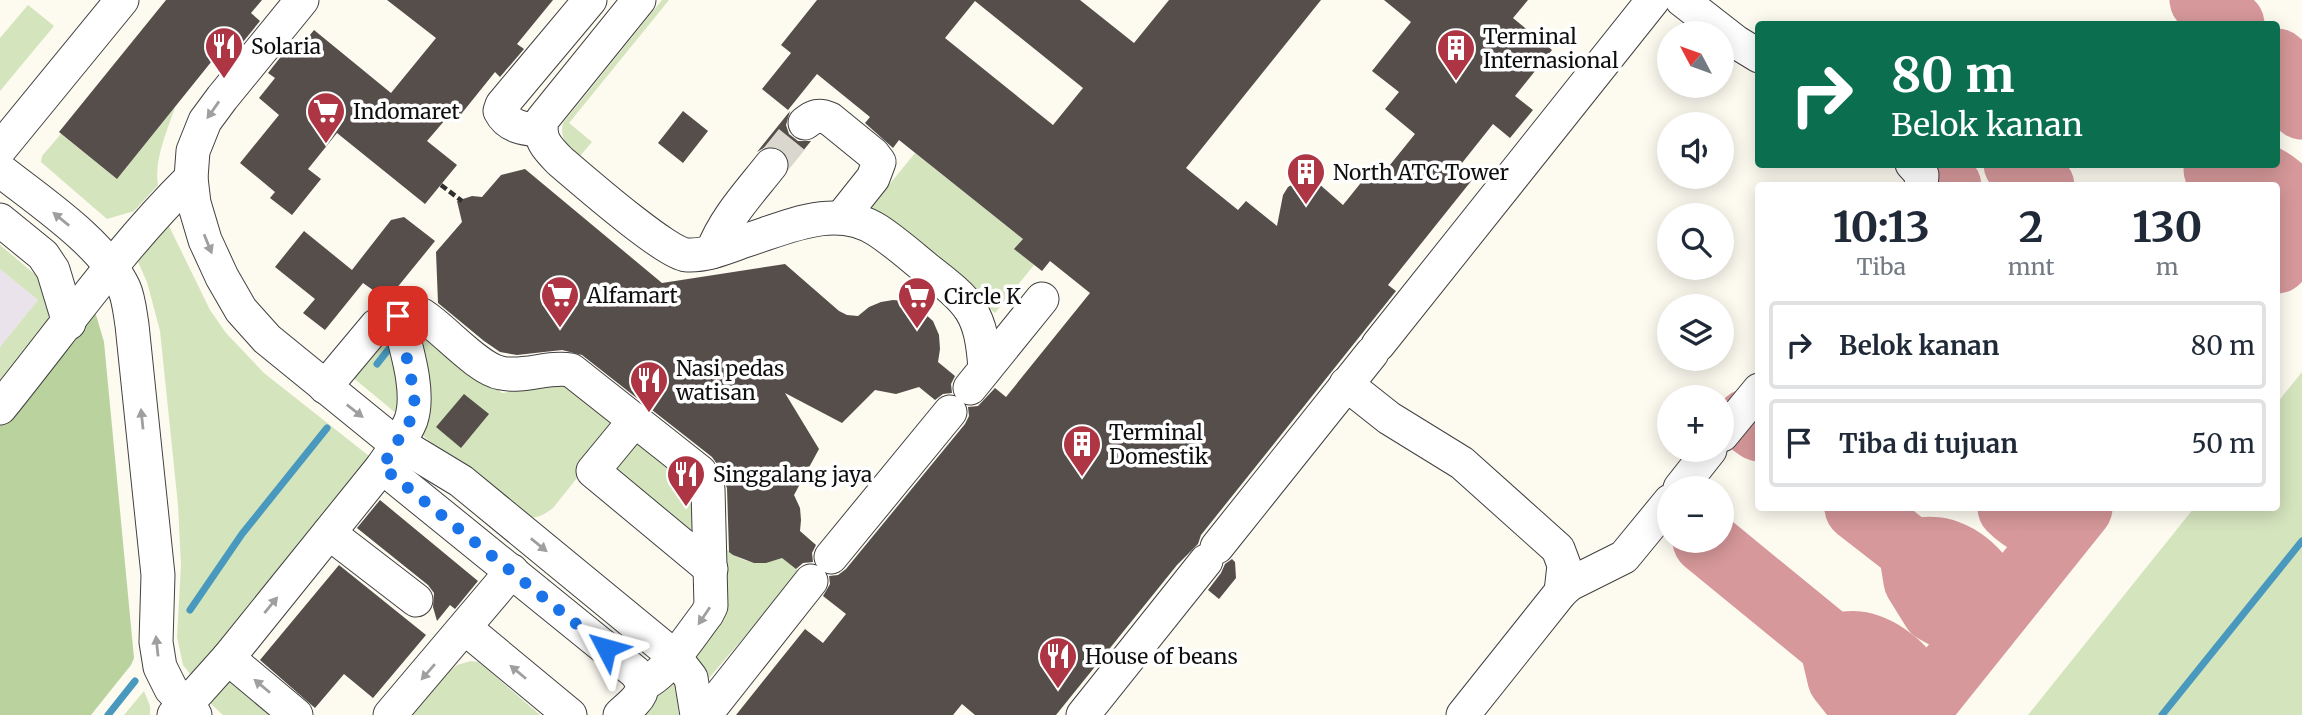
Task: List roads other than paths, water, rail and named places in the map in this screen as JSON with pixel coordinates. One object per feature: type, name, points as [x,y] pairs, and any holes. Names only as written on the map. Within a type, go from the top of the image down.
[{"type":"street","points":[[0,149],[122,0]]},
{"type":"street","points":[[302,0],[205,121],[193,151],[191,178],[194,203],[205,240],[222,277],[242,310],[267,339],[325,387],[390,455],[512,571],[635,673],[643,684]]},
{"type":"street","points":[[540,130],[519,129],[503,116],[500,111],[502,105],[590,0]]},
{"type":"street","points":[[1083,715],[1653,0]]},
{"type":"street","points":[[1682,0],[1735,42],[1755,54]]},
{"type":"street","points":[[622,6],[542,120],[541,137],[548,148],[560,161],[666,247],[687,256],[712,252],[807,221],[842,217],[876,229],[959,293],[972,309],[981,329],[969,390]]},
{"type":"street","points":[[805,123],[815,116],[822,115],[830,119],[879,162],[873,178],[842,217]]},
{"type":"street","points":[[712,252],[729,218],[771,165]]},
{"type":"street","points":[[0,170],[74,229],[111,266],[125,290],[132,325],[158,575],[156,642],[160,667],[185,712],[390,455],[411,419],[415,397],[398,316]]},
{"type":"street","points":[[0,408],[111,266],[167,201],[191,178]]},
{"type":"street","points":[[0,220],[43,255],[53,270],[69,323]]},
{"type":"street","points":[[705,715],[1042,299]]},
{"type":"street","points":[[325,387],[376,326],[386,319],[398,316],[422,315],[486,367],[501,373],[571,370],[700,472],[708,489],[711,606],[674,656],[650,681],[643,684],[638,697],[620,715]]},
{"type":"street","points":[[1346,384],[1390,418],[1462,463],[1559,549],[1564,565],[1561,592]]},
{"type":"street","points":[[1734,420],[1755,395]]},
{"type":"street","points":[[635,420],[593,471],[711,569]]},
{"type":"street","points":[[390,455],[461,481],[674,656],[691,678],[696,715]]},
{"type":"street","points":[[1689,476],[1700,462]]},
{"type":"street","points":[[1462,715],[1561,592],[1570,584],[1624,557],[1657,517]]},
{"type":"street","points":[[329,533],[416,600]]},
{"type":"street","points":[[390,715],[512,571]]},
{"type":"street","points":[[466,628],[570,715]]},
{"type":"street","points":[[228,658],[296,715]]},
{"type":"waterway","points":[[377,364],[392,345]]},
{"type":"waterway","points":[[190,610],[242,534],[327,428]]},
{"type":"waterway","points":[[2162,715],[2302,541]]},
{"type":"waterway","points":[[108,715],[135,681]]},
{"type":"tunnel","points":[[771,165],[805,123]]},
{"type":"place","name":"Solaria","points":[[224,80]]},
{"type":"place","name":"Terminal Internasional","points":[[1456,82]]},
{"type":"place","name":"Indomaret","points":[[326,145]]},
{"type":"place","name":"North ATC Tower","points":[[1306,206]]},
{"type":"place","name":"Alfamart","points":[[560,329]]},
{"type":"place","name":"Circle K","points":[[917,330]]},
{"type":"place","name":"Nasi pedas watisan","points":[[649,414]]},
{"type":"place","name":"Terminal Domestik","points":[[1082,478]]},
{"type":"place","name":"Singgalang jaya","points":[[686,508]]},
{"type":"place","name":"House of beans","points":[[1058,690]]}]
